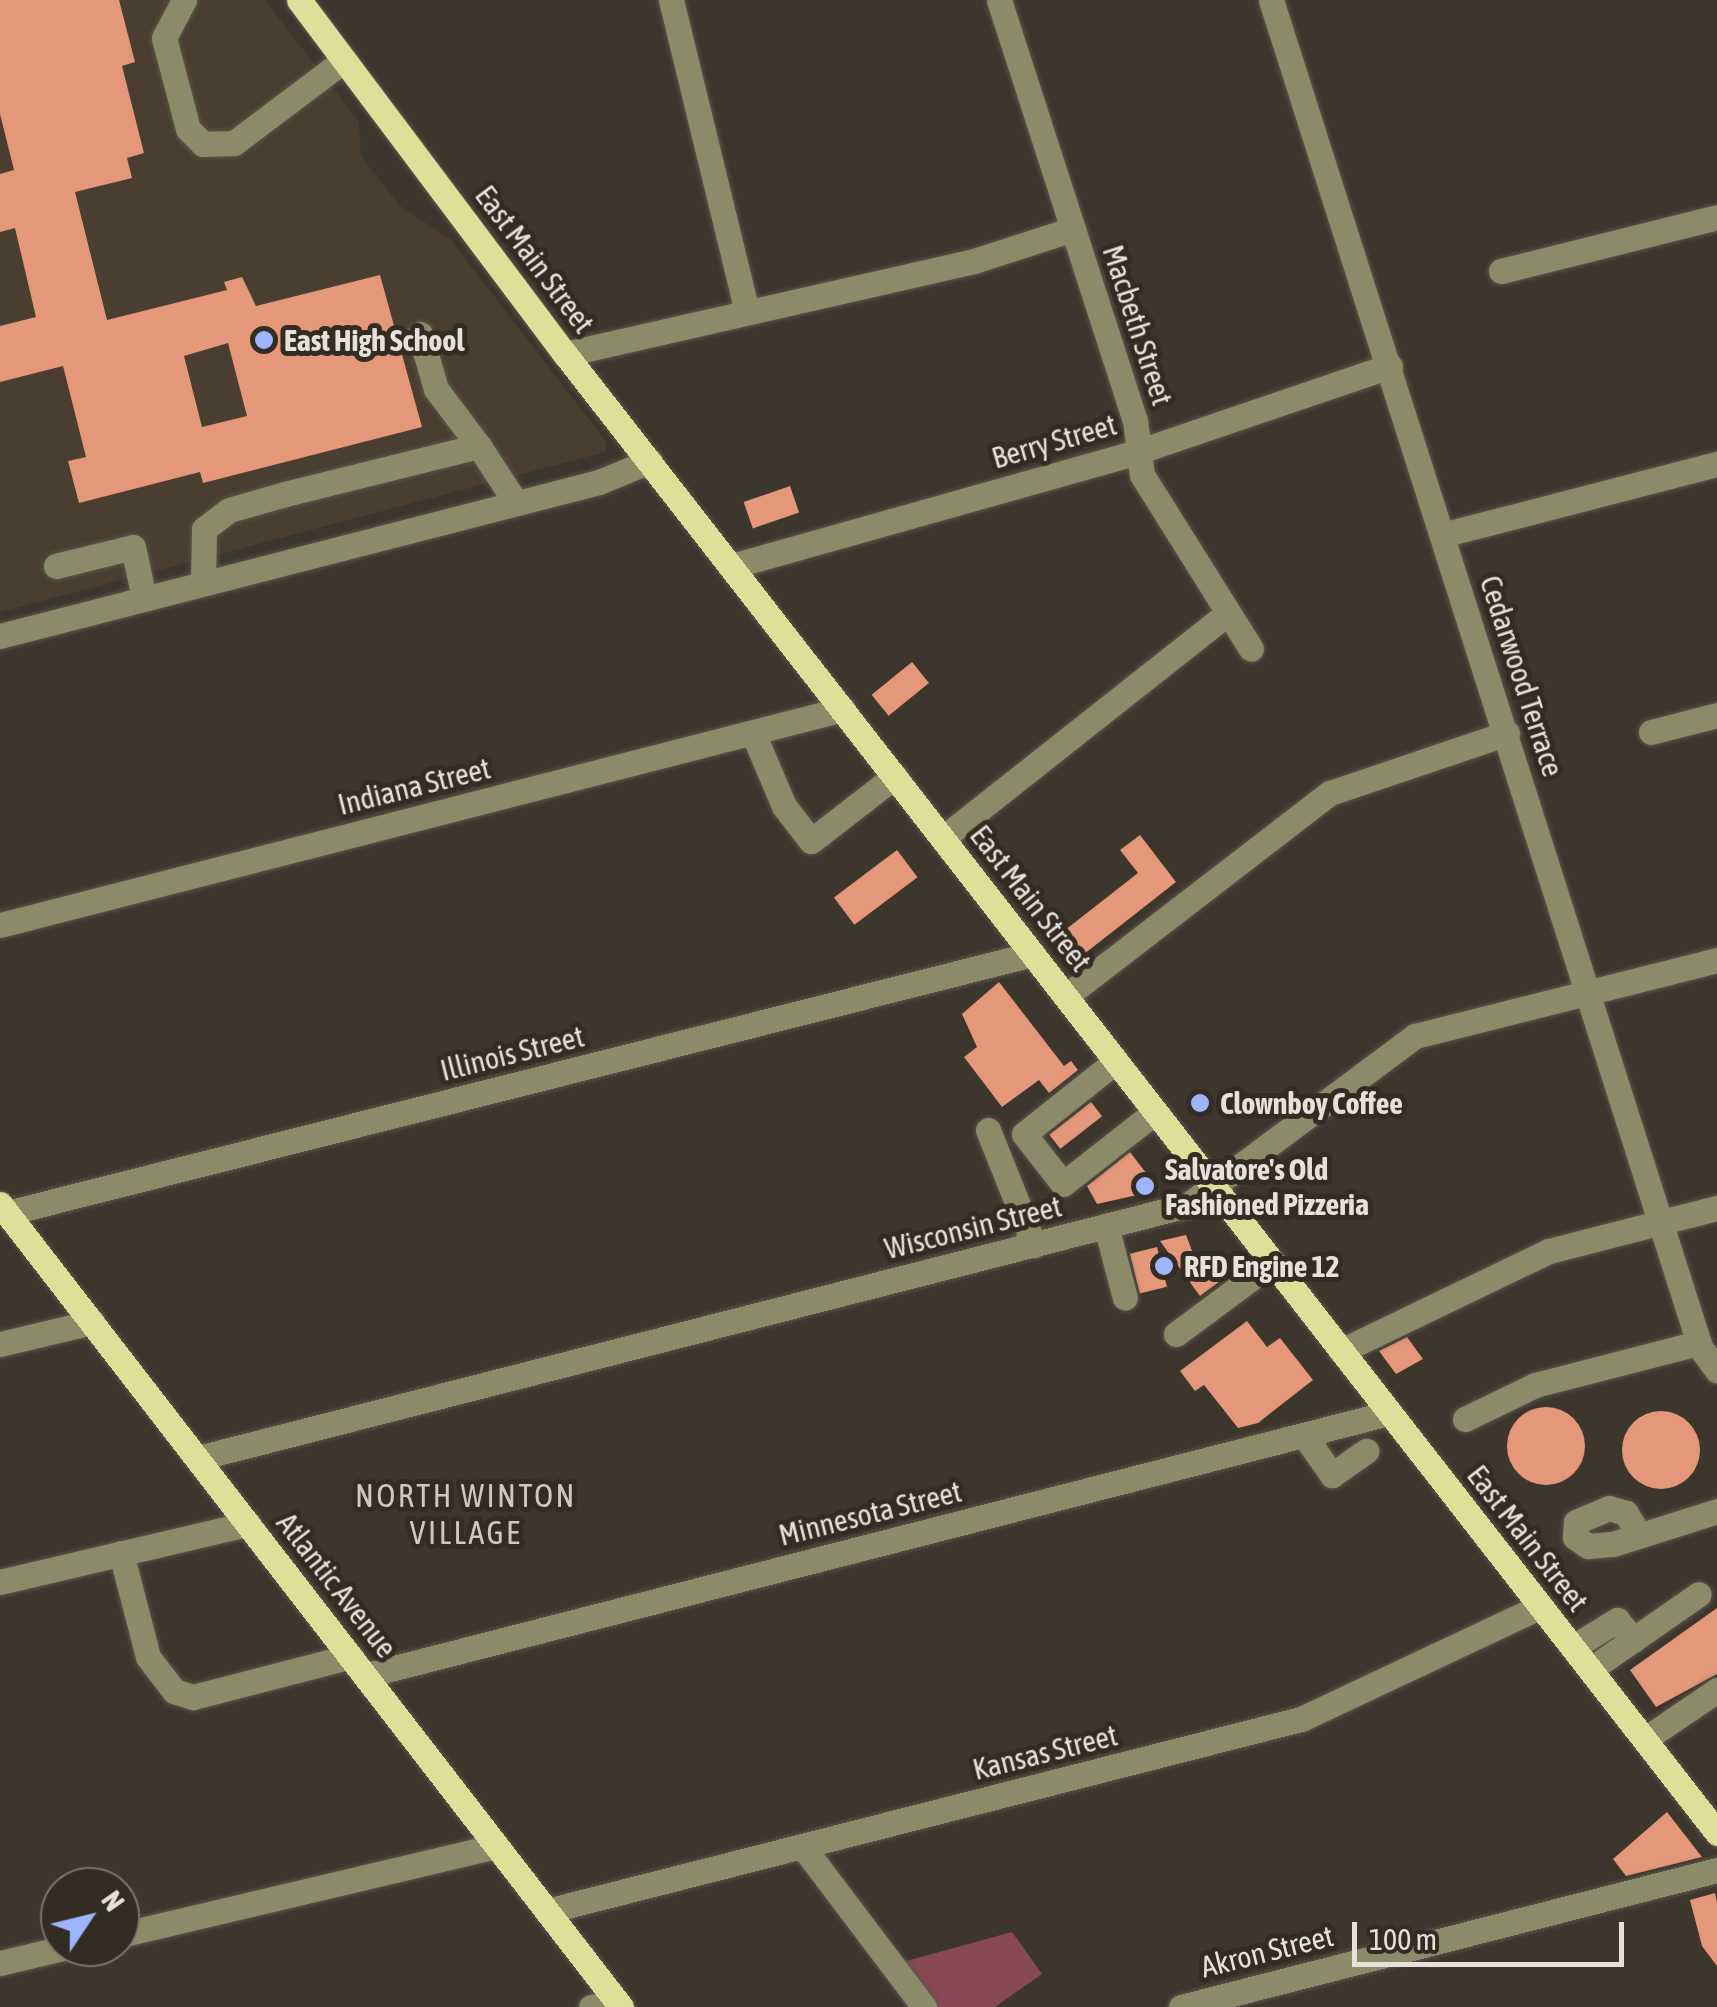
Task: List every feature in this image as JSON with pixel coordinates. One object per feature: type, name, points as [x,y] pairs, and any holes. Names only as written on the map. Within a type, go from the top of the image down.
[{"type":"main road","name":"East Main Street","points":[[299,0],[565,354],[1717,1833]]},
{"type":"main road","name":"Atlantic Avenue","points":[[4,1208],[547,1910],[609,2005]]},
{"type":"street","points":[[184,0],[164,38],[188,129],[203,144],[234,143],[344,60]]},
{"type":"street","points":[[671,0],[748,312]]},
{"type":"street","name":"Macbeth Street","points":[[999,0],[1073,229],[1140,450],[1147,486],[1252,649]]},
{"type":"street","name":"Cedarwood Terrace","points":[[1271,0],[1665,1221],[1699,1343],[1717,1370]]},
{"type":"street","points":[[1501,271],[1717,216]]},
{"type":"street","points":[[565,354],[974,261],[1073,229]]},
{"type":"street","points":[[420,334],[436,389],[480,446],[516,503]]},
{"type":"street","name":"Berry Street","points":[[732,566],[1140,450],[1390,366]]},
{"type":"street","points":[[203,583],[204,529],[229,510],[480,446]]},
{"type":"street","points":[[0,636],[516,503],[650,460]]},
{"type":"street","points":[[1442,535],[1717,464]]},
{"type":"street","points":[[56,566],[133,547],[144,598]]},
{"type":"street","points":[[943,838],[1228,613]]},
{"type":"street","name":"Indiana Street","points":[[0,926],[844,709]]},
{"type":"street","points":[[1651,732],[1717,715]]},
{"type":"street","points":[[753,733],[784,806],[811,842],[895,776]]},
{"type":"street","points":[[1066,996],[1330,793],[1507,734]]},
{"type":"street","name":"Illinois Street","points":[[4,1208],[1033,954]]},
{"type":"street","name":"Wisconsin Street","points":[[198,1458],[1188,1205],[1215,1189],[1415,1036],[1717,960]]},
{"type":"street","points":[[1116,1061],[1024,1134],[1063,1184],[1155,1112]]},
{"type":"street","points":[[988,1130],[1034,1245]]},
{"type":"street","points":[[1341,1351],[1549,1250],[1717,1208]]},
{"type":"street","points":[[1106,1226],[1126,1298]]},
{"type":"street","points":[[1176,1334],[1273,1262]]},
{"type":"street","points":[[0,1344],[92,1322]]},
{"type":"street","points":[[1465,1419],[1535,1385],[1699,1343]]},
{"type":"street","name":"Minnesota Street","points":[[121,1553],[148,1657],[174,1691],[193,1697],[359,1666],[1388,1412]]},
{"type":"street","points":[[1304,1435],[1332,1474],[1366,1451]]},
{"type":"street","points":[[1639,1535],[1717,1511]]},
{"type":"street","points":[[0,1582],[248,1524]]},
{"type":"street","points":[[1592,1670],[1699,1594]]},
{"type":"street","name":"Kansas Street","points":[[547,1910],[1301,1719],[1540,1606]]},
{"type":"street","points":[[1574,1647],[1617,1620],[1634,1640]]},
{"type":"street","points":[[1645,1740],[1717,1690]]},
{"type":"street","points":[[140,1929],[496,1846]]},
{"type":"street","points":[[802,1848],[924,2007]]},
{"type":"street","name":"Akron Street","points":[[1181,2007],[1717,1870]]},
{"type":"street","points":[[0,1963],[40,1953]]},
{"type":"shaded area","name":"East High School","points":[[0,0],[265,0],[359,122],[361,156],[399,205],[450,239],[606,441],[606,452],[0,612]]},
{"type":"shaded area","points":[[1012,1932],[1042,1974],[995,2007],[932,2007],[899,1963]]},
{"type":"building","points":[[0,0],[119,0],[135,62],[122,66],[144,153],[127,158],[132,178],[75,192],[107,320],[227,290],[224,282],[242,277],[256,306],[380,275],[422,427],[203,483],[200,472],[79,503],[68,461],[86,457],[63,366],[0,382],[0,326],[36,317],[15,228],[0,232],[0,174],[14,170],[0,114]],"holes":[[[228,343],[247,416],[202,427],[184,356]]]},
{"type":"building","points":[[790,486],[799,512],[753,528],[744,502]]},
{"type":"building","points":[[912,662],[929,683],[889,716],[872,695]]},
{"type":"building","points":[[1140,835],[1176,882],[1079,958],[1060,934],[1138,873],[1120,850]]},
{"type":"building","points":[[897,850],[917,877],[854,925],[834,898]]},
{"type":"building","points":[[999,982],[1064,1066],[1071,1061],[1078,1070],[1049,1093],[1039,1080],[1002,1107],[964,1057],[977,1047],[962,1014]]},
{"type":"building","points":[[1091,1102],[1102,1116],[1060,1149],[1049,1135]]},
{"type":"building","points":[[1130,1152],[1159,1190],[1097,1204],[1087,1186]]},
{"type":"building","points":[[1186,1235],[1200,1272],[1215,1260],[1227,1276],[1200,1296],[1160,1241]]},
{"type":"building","points":[[1157,1247],[1167,1287],[1140,1294],[1130,1254]]},
{"type":"building","points":[[1247,1321],[1267,1347],[1280,1338],[1313,1380],[1258,1423],[1238,1428],[1204,1385],[1195,1391],[1180,1371]]},
{"type":"building","points":[[1407,1337],[1423,1359],[1396,1374],[1379,1351]]},
{"type":"building","points":[[1546,1407],[1574,1418],[1585,1446],[1574,1474],[1546,1485],[1518,1474],[1507,1446],[1518,1418]]},
{"type":"building","points":[[1661,1411],[1689,1422],[1700,1450],[1689,1478],[1661,1489],[1633,1478],[1622,1450],[1633,1422]]},
{"type":"building","points":[[1717,1608],[1717,1674],[1656,1707],[1630,1670]]},
{"type":"building","points":[[1667,1812],[1702,1857],[1626,1876],[1613,1859]]},
{"type":"building","points":[[1715,1893],[1717,1966],[1702,1946],[1690,1900]]},
{"type":"place","name":"East High School","points":[[264,340]]},
{"type":"place","name":"Clownboy Coffee","points":[[1200,1103]]},
{"type":"place","name":"Salvatore's Old Fashioned Pizzeria","points":[[1145,1186]]},
{"type":"place","name":"RFD Engine 12","points":[[1164,1266]]},
{"type":"district","name":"NORTH WINTON VILLAGE","points":[[466,1516]]}]
